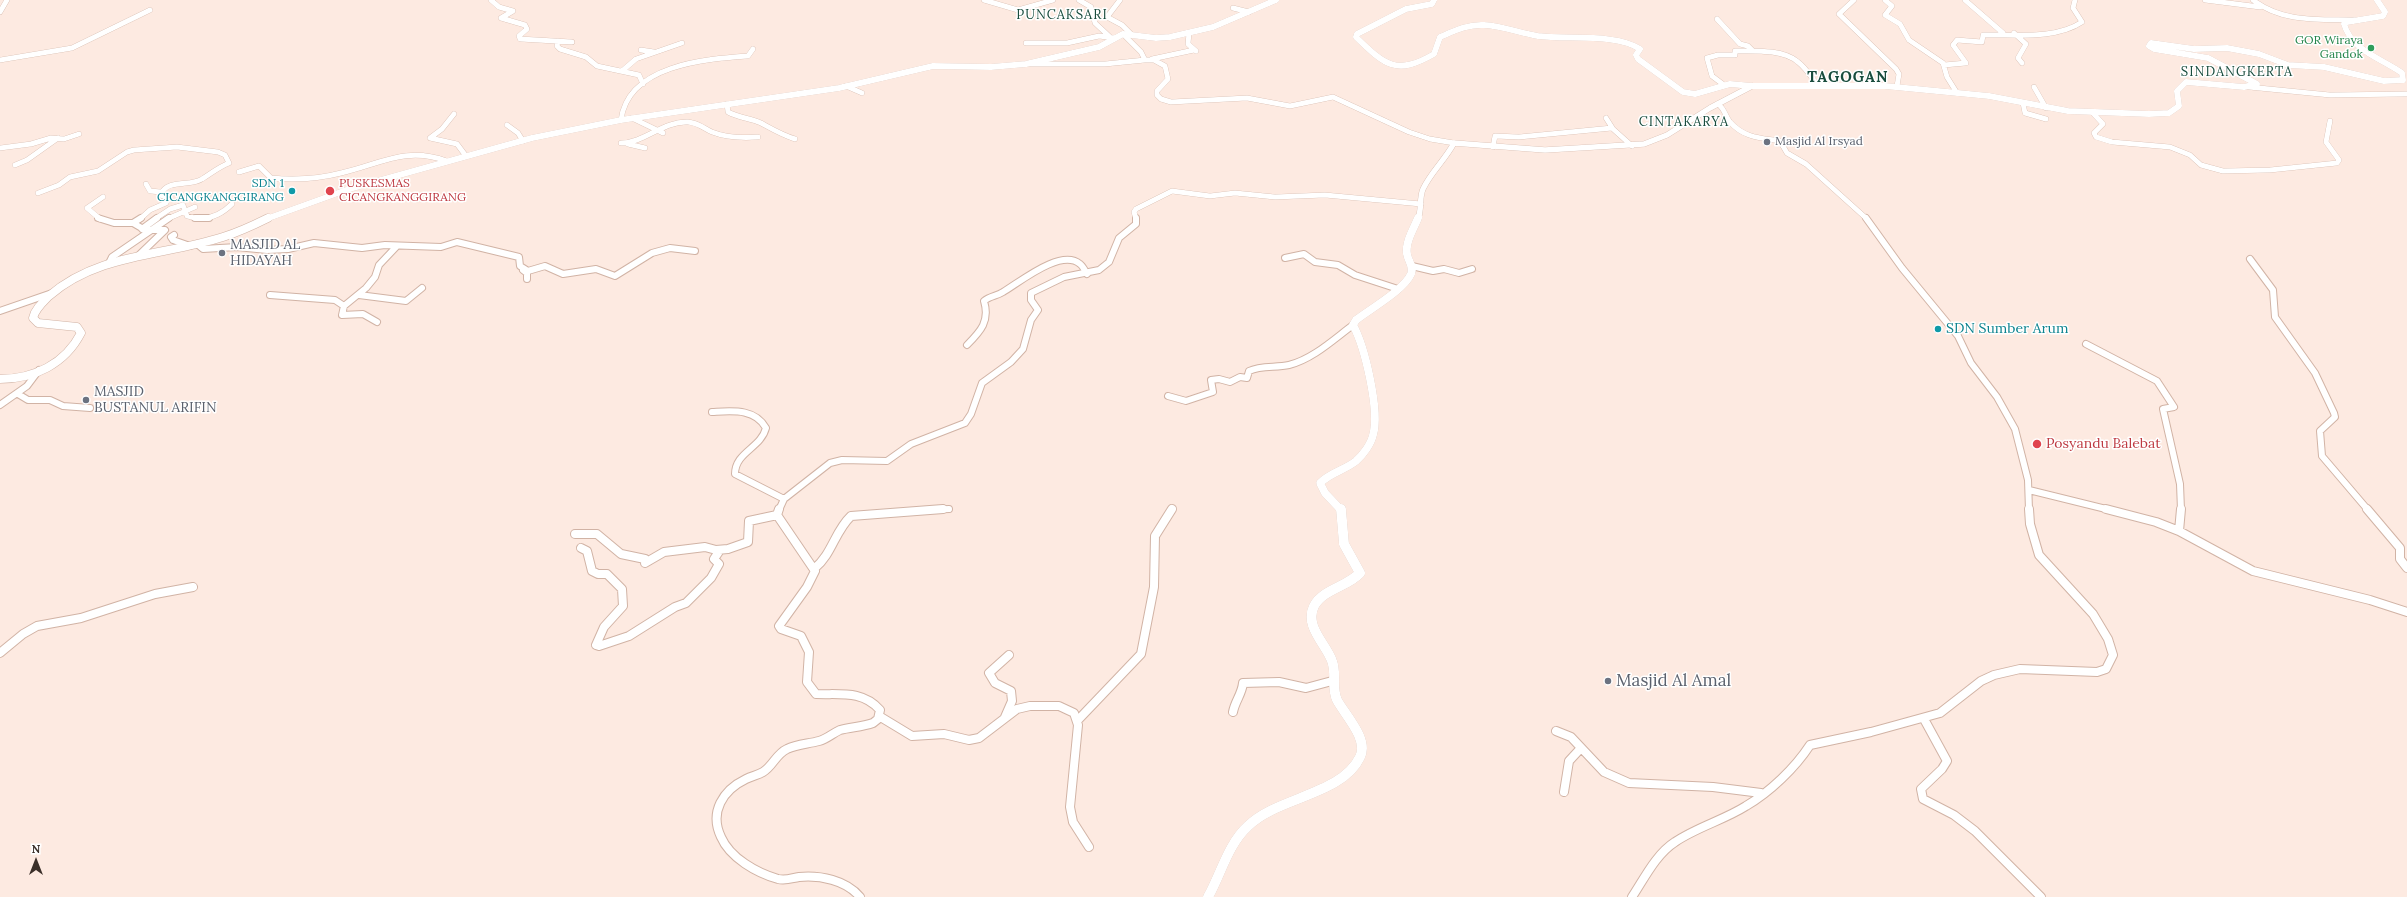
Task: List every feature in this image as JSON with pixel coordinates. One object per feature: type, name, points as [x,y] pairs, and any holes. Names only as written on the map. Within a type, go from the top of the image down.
[{"type":"main road","points":[[0,379],[20,379],[40,370],[70,352],[77,343],[81,332],[77,327],[34,321],[34,313],[52,292],[74,277],[110,263],[194,245],[241,231],[290,210],[349,189],[522,141],[621,120],[846,86],[932,66],[991,68],[1026,64],[1099,47],[1113,37],[1122,34],[1159,38],[1189,33],[1213,27],[1276,0]]},
{"type":"main road","points":[[1434,0],[1432,4],[1406,9],[1357,34],[1356,37],[1384,64],[1400,68],[1416,64],[1434,54],[1440,37],[1472,25],[1491,26],[1544,36],[1617,41],[1638,47],[1640,50],[1636,55],[1638,59],[1686,93],[1695,94],[1724,85],[1897,86],[1989,96],[2046,108],[2093,113],[2149,114],[2174,111],[2179,106],[2177,91],[2181,85],[2186,82],[2250,87],[2257,83],[2218,61],[2190,53],[2154,49],[2148,45],[2157,43],[2194,49],[2227,48],[2259,54],[2288,65],[2324,67],[2379,81],[2405,82],[2404,76],[2399,70],[2358,47],[2351,39],[2344,24],[2359,20],[2376,19],[2384,15],[2384,10],[2377,0]]},
{"type":"street","points":[[0,12],[7,0]]},
{"type":"street","points":[[491,0],[499,7],[513,11],[501,18],[524,25],[527,29],[520,32],[518,36],[520,39],[572,42]]},
{"type":"street","points":[[984,0],[998,3],[1002,7],[1018,10],[1053,0]]},
{"type":"street","points":[[1079,0],[1091,7],[1091,15],[1096,25],[1113,37]]},
{"type":"street","points":[[1120,0],[1107,17],[1122,26],[1130,34]]},
{"type":"street","points":[[1854,0],[1839,14],[1896,69],[1898,74],[1897,86]]},
{"type":"street","points":[[1885,0],[1892,6],[1885,16],[1900,24],[1909,40],[1932,53],[1944,65],[1947,77],[1957,93]]},
{"type":"street","points":[[1965,0],[2003,33]]},
{"type":"street","points":[[1944,65],[1966,63],[1953,45],[1958,40],[1982,42],[1983,35],[2003,33],[2060,32],[2079,25],[2082,22],[2073,8],[2074,0]]},
{"type":"street","points":[[2205,0],[2260,7]]},
{"type":"street","points":[[2252,0],[2272,14],[2282,16],[2359,20]]},
{"type":"street","points":[[1233,8],[1249,12]]},
{"type":"street","points":[[0,60],[67,50],[150,10]]},
{"type":"street","points":[[1717,19],[1735,40],[1753,51]]},
{"type":"street","points":[[1026,64],[1105,64],[1145,60],[1196,51],[1188,44],[1189,33]]},
{"type":"street","points":[[2014,33],[2026,44],[2018,58],[2022,62]]},
{"type":"street","points":[[1122,34],[1141,52],[1145,60]]},
{"type":"street","points":[[1026,43],[1067,43],[1095,36],[1113,37]]},
{"type":"street","points":[[558,40],[557,46],[560,49],[579,54],[592,60],[594,65],[609,66],[639,75],[643,84]]},
{"type":"street","points":[[622,71],[636,59],[682,43]]},
{"type":"street","points":[[621,120],[629,96],[643,84],[667,68],[709,59],[748,56],[753,48]]},
{"type":"street","points":[[641,50],[656,52]]},
{"type":"street","points":[[1724,85],[1712,76],[1707,58],[1718,55],[1735,55],[1735,51],[1753,51],[1778,54],[1797,61],[1818,86]]},
{"type":"street","points":[[1151,59],[1160,62],[1167,70],[1167,81],[1157,91],[1157,95],[1161,99],[1184,102],[1247,98],[1290,106],[1333,97],[1409,132],[1434,140],[1493,147],[1556,150],[1632,146],[1667,135],[1718,104],[1752,86]]},
{"type":"street","points":[[0,60],[8,62]]},
{"type":"street","points":[[846,86],[862,93]]},
{"type":"street","points":[[2034,87],[2046,108]]},
{"type":"street","points":[[2250,87],[2330,95],[2407,94]]},
{"type":"street","points":[[2023,103],[2025,114],[2046,119]]},
{"type":"street","points":[[726,104],[728,112],[732,115],[760,123],[772,131],[795,140]]},
{"type":"street","points":[[1632,897],[1655,862],[1674,842],[1747,806],[1761,793],[1778,781],[1803,756],[1810,745],[1924,719],[1940,713],[1982,681],[2007,671],[2020,669],[2085,673],[2097,672],[2106,669],[2113,655],[2108,639],[2093,614],[2039,555],[2030,524],[2029,490],[2023,458],[2015,429],[1997,397],[1971,363],[1958,336],[1902,268],[1866,218],[1806,164],[1787,153],[1780,141],[1747,136],[1730,122],[1723,108],[1718,104]]},
{"type":"street","points":[[2093,113],[2103,124],[2094,133],[2100,139],[2120,143],[2170,147],[2190,155],[2201,165],[2223,171],[2270,170],[2337,163],[2339,160],[2326,142],[2330,121]]},
{"type":"street","points":[[454,114],[442,129],[430,138],[456,144],[466,156]]},
{"type":"street","points":[[632,118],[663,133]]},
{"type":"street","points":[[1606,118],[1612,128],[1632,146]]},
{"type":"street","points":[[628,144],[657,129],[687,122],[706,127],[712,132],[738,138],[758,138]]},
{"type":"street","points":[[507,125],[518,132],[522,141]]},
{"type":"street","points":[[1493,147],[1493,138],[1497,136],[1519,137],[1612,128]]},
{"type":"street","points":[[0,148],[58,138],[64,139],[79,134]]},
{"type":"street","points":[[15,165],[25,161],[58,138]]},
{"type":"street","points":[[620,143],[644,148]]},
{"type":"street","points":[[1168,396],[1187,401],[1196,396],[1213,392],[1214,389],[1210,382],[1211,380],[1219,379],[1230,382],[1240,377],[1247,378],[1249,371],[1255,368],[1296,363],[1310,356],[1353,325],[1356,320],[1398,289],[1411,274],[1412,266],[1407,253],[1412,233],[1421,212],[1424,187],[1445,160],[1454,143]]},
{"type":"street","points":[[38,193],[52,188],[70,177],[98,172],[134,150],[192,147],[202,151],[216,151],[223,154],[230,162],[214,169],[201,180],[180,182],[161,192],[150,191],[146,184]]},
{"type":"street","points":[[239,172],[259,166],[272,178],[313,178],[348,171],[384,158],[397,156],[426,154],[447,161]]},
{"type":"street","points":[[777,515],[784,499],[830,463],[842,460],[887,461],[911,444],[965,422],[971,414],[982,383],[1011,362],[1023,349],[1031,320],[1038,310],[1031,300],[1031,293],[1064,277],[1097,271],[1109,262],[1119,238],[1136,224],[1136,215],[1134,212],[1136,209],[1172,191],[1210,196],[1235,193],[1275,197],[1325,195],[1421,204]]},
{"type":"street","points":[[103,197],[87,208],[92,215],[112,223],[133,223],[144,217],[148,212],[166,203],[168,198],[160,195],[161,192]]},
{"type":"street","points":[[142,229],[176,207],[183,205],[187,216],[193,218],[216,218],[232,204]]},
{"type":"street","points":[[110,263],[112,257],[150,230],[173,215],[195,207]]},
{"type":"street","points":[[133,223],[142,229],[165,231],[138,256]]},
{"type":"street","points":[[174,235],[171,237],[173,240],[201,248],[237,247],[267,250],[288,249],[314,242],[362,248],[397,246],[440,247],[453,243],[464,243],[519,257],[520,266],[527,273],[528,279]]},
{"type":"street","points":[[377,322],[363,314],[342,315],[344,306],[359,295],[375,277],[379,265],[397,246]]},
{"type":"street","points":[[523,270],[531,271],[545,266],[550,270],[568,274],[577,270],[596,269],[606,271],[615,276],[624,272],[630,265],[645,259],[652,253],[670,248],[696,251]]},
{"type":"street","points":[[1285,258],[1304,254],[1315,262],[1338,265],[1354,275],[1398,289]]},
{"type":"street","points":[[968,345],[987,323],[988,312],[984,301],[986,298],[1001,293],[1026,275],[1055,262],[1073,260],[1083,266],[1087,274]]},
{"type":"street","points":[[2250,260],[2273,290],[2275,317],[2314,374],[2334,413],[2335,417],[2320,430],[2322,456],[2400,548],[2400,559],[2407,568]]},
{"type":"street","points":[[1412,266],[1433,271],[1444,269],[1458,273],[1472,269]]},
{"type":"street","points":[[359,295],[406,301],[422,288]]},
{"type":"street","points":[[0,311],[52,292]]},
{"type":"street","points":[[270,295],[337,301],[344,306]]},
{"type":"street","points":[[1208,897],[1236,844],[1250,824],[1277,808],[1339,778],[1359,760],[1362,750],[1359,738],[1333,691],[1332,681],[1334,668],[1317,634],[1311,612],[1321,597],[1353,581],[1360,573],[1344,544],[1342,512],[1325,493],[1320,483],[1327,476],[1356,461],[1364,452],[1373,437],[1376,426],[1368,367],[1361,340],[1353,325]]},
{"type":"street","points":[[2086,344],[2157,381],[2174,407],[2163,409],[2176,458],[2182,501],[2179,531]]},
{"type":"street","points":[[0,405],[18,394],[34,380],[40,370]]},
{"type":"street","points":[[18,394],[28,400],[53,400],[63,406],[90,408]]},
{"type":"street","points":[[712,412],[742,411],[761,420],[766,428],[764,436],[738,460],[734,468],[735,474],[784,499]]},
{"type":"street","points":[[2029,490],[2137,517],[2179,531],[2253,571],[2288,581],[2370,600],[2407,612]]},
{"type":"street","points":[[860,897],[849,884],[809,877],[780,879],[759,871],[732,854],[722,841],[716,818],[720,803],[731,789],[765,771],[783,751],[829,738],[838,731],[872,723],[879,716],[880,710],[863,695],[816,694],[807,682],[809,652],[801,636],[781,629],[779,626],[807,587],[815,568],[823,560],[844,523],[851,516],[949,508]]},
{"type":"street","points":[[1089,847],[1073,822],[1070,807],[1077,721],[1141,654],[1154,587],[1155,536],[1172,509]]},
{"type":"street","points":[[575,534],[585,532],[597,534],[619,555],[628,559],[645,560],[645,563],[664,552],[705,547],[720,550],[746,544],[748,524],[751,520],[777,515]]},
{"type":"street","points":[[777,515],[792,535],[808,563],[815,568]]},
{"type":"street","points":[[581,548],[587,551],[591,569],[598,574],[607,574],[618,583],[624,594],[623,606],[604,627],[596,645],[599,646],[629,636],[675,607],[686,603],[711,578],[719,564],[714,560],[720,550]]},
{"type":"street","points":[[0,653],[23,634],[37,626],[88,616],[155,594],[193,587]]},
{"type":"street","points":[[1005,718],[1012,701],[1011,691],[995,683],[989,673],[1009,655]]},
{"type":"street","points":[[1233,712],[1235,701],[1242,693],[1243,683],[1279,682],[1306,688],[1332,681]]},
{"type":"street","points":[[879,716],[912,736],[944,734],[969,740],[979,738],[1022,707],[1049,705],[1069,710],[1077,721]]},
{"type":"street","points":[[1924,719],[1947,761],[1945,769],[1926,781],[1921,789],[1923,799],[1963,820],[2041,897]]},
{"type":"street","points":[[1556,731],[1570,737],[1604,772],[1629,783],[1712,786],[1761,793]]},
{"type":"street","points":[[1564,792],[1569,761],[1581,748]]},
{"type":"place","name":"GOR Wiraya Gandok","points":[[2371,48]]},
{"type":"place","name":"Masjid Al Irsyad","points":[[1767,142]]},
{"type":"place","name":"SDN 1 CICANGKANGGIRANG","points":[[292,191]]},
{"type":"place","name":"PUSKESMAS CICANGKANGGIRANG","points":[[330,191]]},
{"type":"place","name":"MASJID AL HIDAYAH","points":[[222,253]]},
{"type":"place","name":"SDN Sumber Arum","points":[[1938,329]]},
{"type":"place","name":"MASJID BUSTANUL ARIFIN","points":[[86,400]]},
{"type":"place","name":"Posyandu Balebat","points":[[2037,444]]},
{"type":"place","name":"Masjid Al Amal","points":[[1608,681]]},
{"type":"district","name":"PUNCAKSARI","points":[[1062,15]]},
{"type":"district","name":"SINDANGKERTA","points":[[2237,72]]},
{"type":"district","name":"TAGOGAN","points":[[1848,78]]},
{"type":"district","name":"CINTAKARYA","points":[[1684,122]]}]
